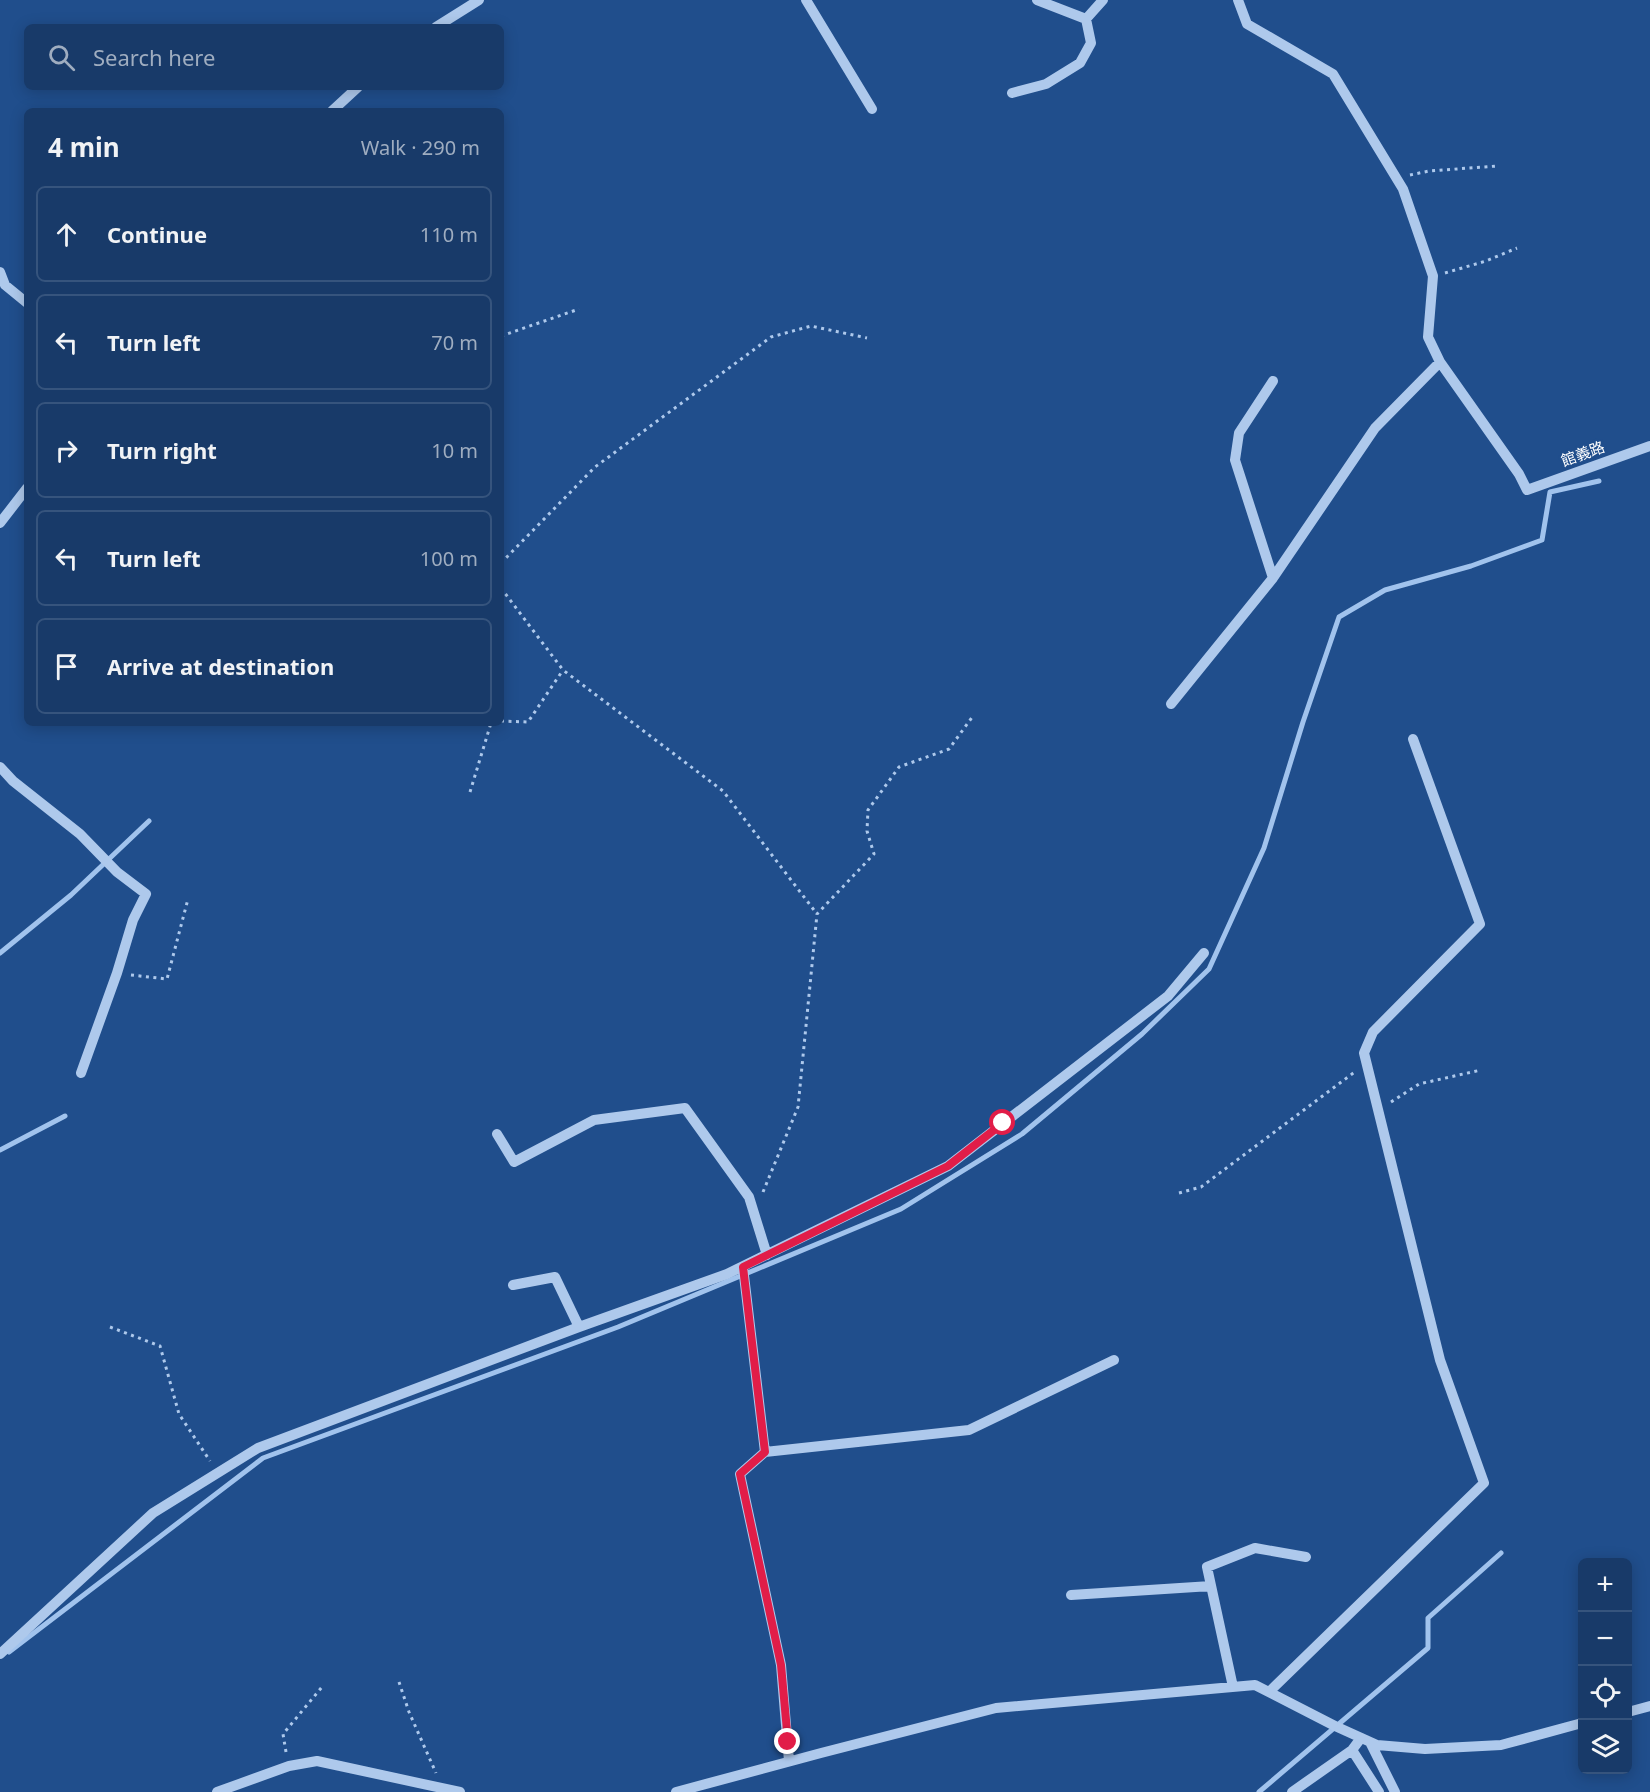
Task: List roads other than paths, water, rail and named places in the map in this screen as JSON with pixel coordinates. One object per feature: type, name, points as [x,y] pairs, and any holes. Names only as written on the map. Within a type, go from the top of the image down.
[{"type":"street","points":[[440,24],[479,0]]},
{"type":"street","points":[[806,0],[872,108]]},
{"type":"street","points":[[1036,0],[1086,19]]},
{"type":"street","points":[[1086,19],[1102,0]]},
{"type":"street","points":[[1172,704],[1273,578],[1375,428],[1440,362],[1428,337],[1433,276],[1403,189],[1397,178],[1333,74],[1247,24],[1238,0]]},
{"type":"street","points":[[1012,93],[1046,84],[1080,63],[1091,43],[1086,19]]},
{"type":"street","points":[[335,108],[354,90]]},
{"type":"street","points":[[0,272],[5,285],[24,301]]},
{"type":"street","name":"館義路","points":[[1440,362],[1519,474],[1527,490],[1650,446]]},
{"type":"street","points":[[1273,381],[1239,433],[1235,460],[1273,578]]},
{"type":"street","points":[[0,523],[24,492]]},
{"type":"street","points":[[1269,1692],[1484,1483],[1440,1360],[1364,1053],[1373,1032],[1480,924],[1413,739]]},
{"type":"street","points":[[0,768],[80,834],[117,872],[146,894],[133,920],[117,973],[81,1073]]},
{"type":"street","points":[[0,1654],[153,1513],[258,1448],[727,1274],[948,1166],[1168,996],[1204,953]]},
{"type":"street","points":[[497,1134],[514,1162],[594,1120],[685,1108],[749,1197],[767,1255]]},
{"type":"street","points":[[743,1267],[765,1452]]},
{"type":"street","points":[[513,1286],[555,1277],[579,1327]]},
{"type":"street","points":[[789,1761],[781,1665],[740,1474],[765,1452],[969,1431],[1114,1360]]},
{"type":"street","points":[[1233,1687],[1207,1567],[1255,1548],[1306,1557]]},
{"type":"street","points":[[1071,1596],[1211,1586]]},
{"type":"street","points":[[676,1792],[996,1708],[1255,1685],[1377,1745],[1425,1749],[1501,1745],[1578,1725]]},
{"type":"street","points":[[1632,1711],[1650,1706]]},
{"type":"street","points":[[1292,1792],[1365,1740]]},
{"type":"street","points":[[1365,1740],[1395,1792]]},
{"type":"street","points":[[1352,1750],[1379,1792]]},
{"type":"street","points":[[217,1792],[289,1766],[317,1761],[460,1792]]},
{"type":"waterway","points":[[9,1652],[263,1458],[618,1327],[901,1209],[1022,1134],[1142,1034],[1209,969],[1264,848],[1303,722],[1339,617],[1385,590],[1471,566],[1542,540],[1550,492],[1599,481]]},
{"type":"waterway","points":[[0,953],[71,895],[149,821]]},
{"type":"waterway","points":[[0,1150],[65,1116]]},
{"type":"waterway","points":[[1259,1792],[1428,1648],[1428,1618],[1501,1553]]}]
